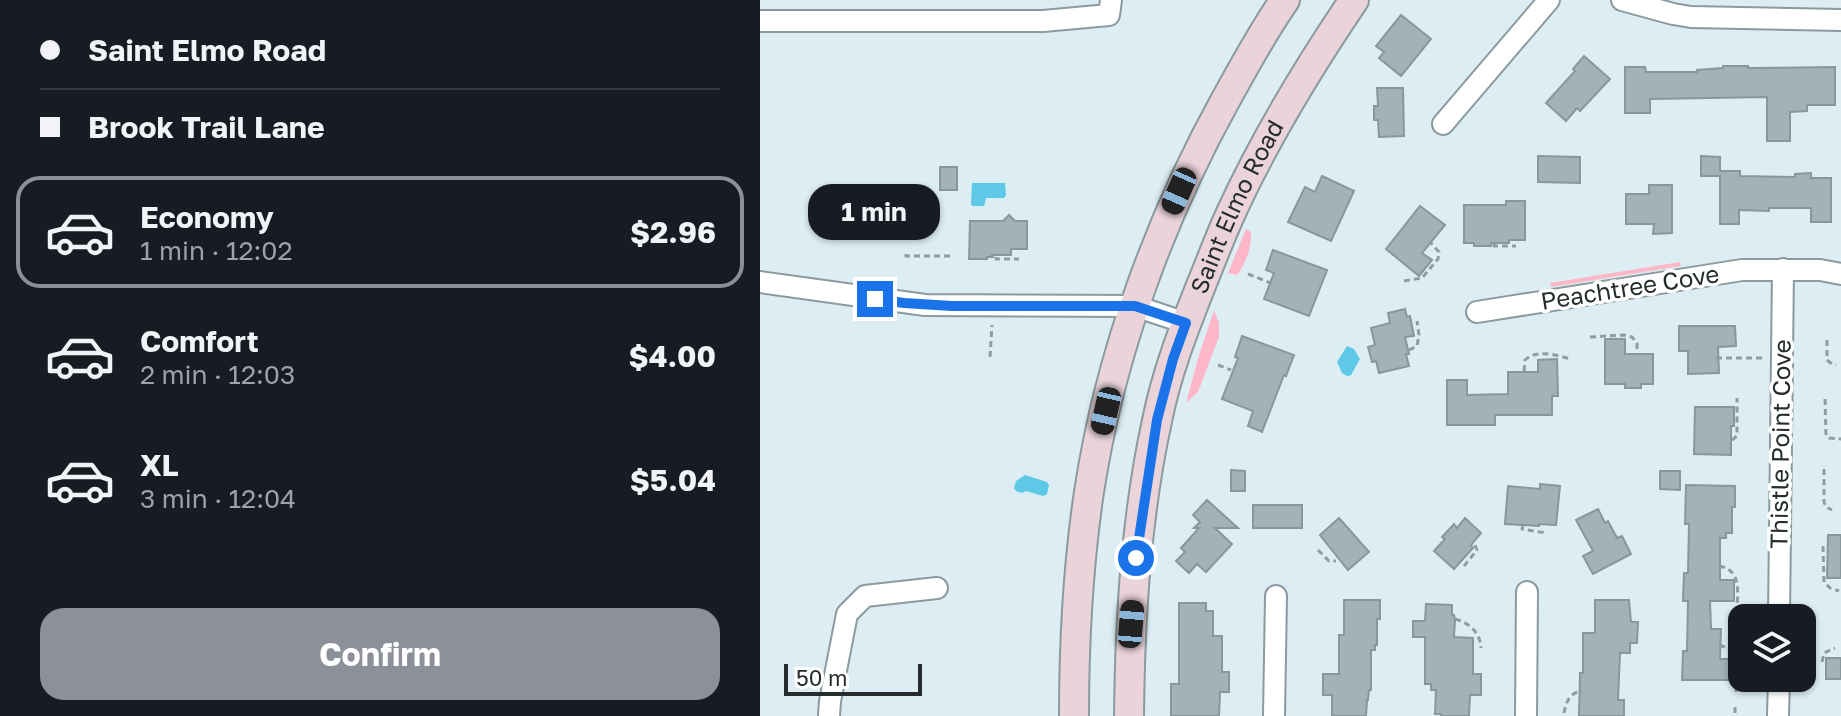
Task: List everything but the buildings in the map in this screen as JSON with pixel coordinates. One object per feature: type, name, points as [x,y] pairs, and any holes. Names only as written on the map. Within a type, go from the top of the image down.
[{"type":"main road","points":[[1074,716],[1077,602],[1090,490],[1112,386],[1135,306],[1165,225],[1206,136],[1267,25],[1285,0]]},
{"type":"main road","name":"Saint Elmo Road","points":[[1129,716],[1136,558],[1157,420],[1173,359],[1231,214],[1263,148],[1354,0]]},
{"type":"street","points":[[760,21],[1043,21],[1109,15],[1111,0]]},
{"type":"street","points":[[1443,124],[1549,0]]},
{"type":"street","points":[[1622,0],[1691,17],[1841,20]]},
{"type":"street","name":"Thistle Point Cove","points":[[1779,604],[1783,269]]},
{"type":"street","name":"Peachtree Cove","points":[[1477,312],[1742,270],[1820,270],[1841,274]]},
{"type":"street","points":[[760,282],[925,305],[1135,306],[1186,323]]},
{"type":"street","points":[[829,716],[847,614],[865,596],[937,588]]},
{"type":"street","points":[[1526,716],[1527,592]]},
{"type":"street","points":[[1274,716],[1276,596]]},
{"type":"street","points":[[1778,716],[1779,692]]},
{"type":"path","points":[[1404,281],[1422,278],[1438,259],[1439,252],[1431,243]]},
{"type":"path","points":[[1494,244],[1516,246]]},
{"type":"path","points":[[906,254],[953,256]]},
{"type":"path","points":[[996,257],[1019,259]]},
{"type":"path","points":[[1248,274],[1273,284]]},
{"type":"path","points":[[990,357],[993,319]]},
{"type":"path","points":[[1409,350],[1417,346],[1417,321]]},
{"type":"path","points":[[1590,337],[1632,337],[1637,343],[1637,353]]},
{"type":"path","points":[[1827,340],[1827,360],[1836,365]]},
{"type":"path","points":[[1524,371],[1525,360],[1531,355],[1559,355],[1571,359]]},
{"type":"path","points":[[1716,358],[1769,357]]},
{"type":"path","points":[[1218,365],[1231,370]]},
{"type":"path","points":[[1732,440],[1737,436],[1737,398]]},
{"type":"path","points":[[1825,399],[1826,435],[1841,439]]},
{"type":"path","points":[[1824,469],[1824,502],[1832,510]]},
{"type":"path","points":[[1523,525],[1522,529],[1546,533]]},
{"type":"path","points":[[1464,566],[1477,550],[1475,545]]},
{"type":"path","points":[[1823,546],[1824,582],[1839,591]]},
{"type":"path","points":[[1318,550],[1329,561],[1336,561]]},
{"type":"path","points":[[1719,566],[1728,568],[1737,579],[1737,604]]},
{"type":"path","points":[[1455,619],[1476,632],[1481,648]]},
{"type":"path","points":[[1719,645],[1728,648]]},
{"type":"path","points":[[1822,662],[1824,653],[1835,648]]},
{"type":"path","points":[[1564,713],[1566,704],[1575,692],[1582,691]]},
{"type":"path","points":[[1735,707],[1735,716]]},
{"type":"shaded area","points":[[1246,229],[1251,232],[1251,237],[1246,260],[1237,275],[1228,273]]},
{"type":"shaded area","points":[[1680,262],[1681,266],[1551,287],[1550,283]]},
{"type":"shaded area","points":[[1214,310],[1219,323],[1219,337],[1198,392],[1186,403],[1199,355]]},
{"type":"water","points":[[972,183],[1005,183],[1006,195],[1004,198],[986,198],[984,206],[972,206]]},
{"type":"water","points":[[1347,346],[1354,349],[1360,359],[1351,375],[1347,376],[1337,362]]},
{"type":"water","points":[[1025,475],[1047,482],[1047,494],[1016,491],[1016,481]]},
{"type":"route","points":[[875,299],[952,306],[1135,306],[1186,323],[1157,420],[1136,558]]}]
